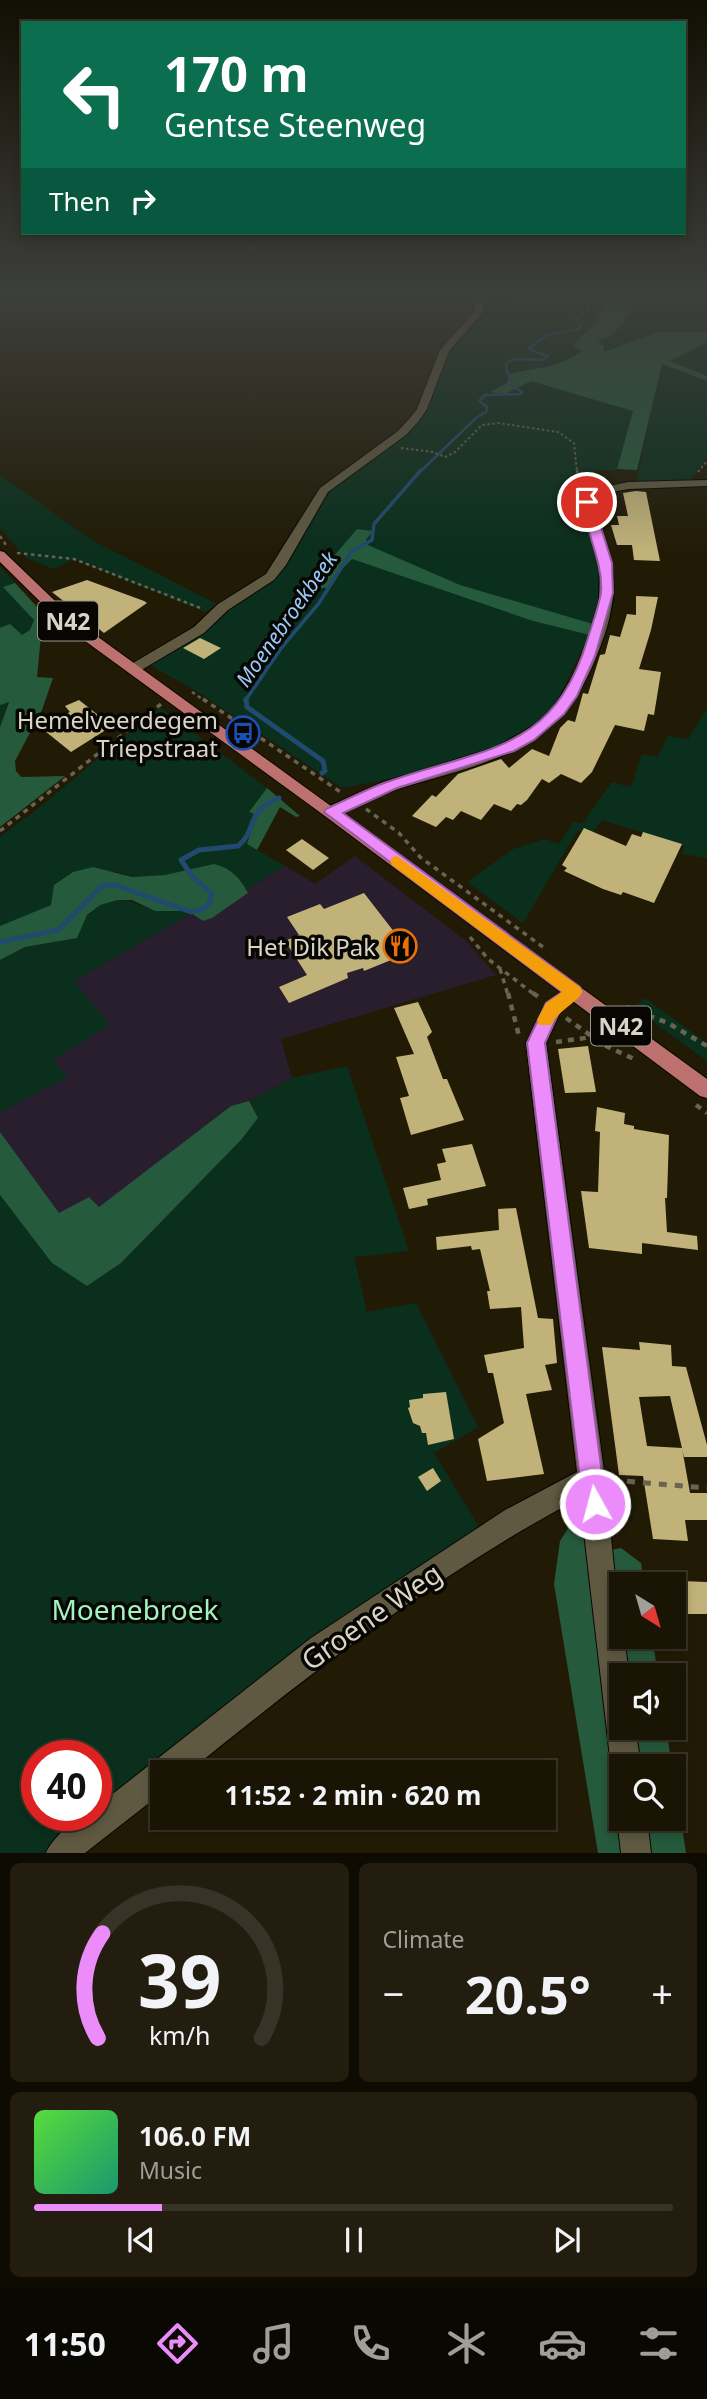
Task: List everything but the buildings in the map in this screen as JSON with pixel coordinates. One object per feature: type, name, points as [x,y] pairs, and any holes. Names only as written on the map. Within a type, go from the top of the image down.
[{"type":"main road","name":"N42","points":[[6,553],[71,624],[707,1090]]},
{"type":"street","points":[[139,673],[199,630],[214,614],[270,577],[280,565],[324,490],[402,433],[422,409],[434,379]]},
{"type":"street","points":[[331,812],[392,785],[509,748],[546,724],[571,696],[589,656],[607,593],[606,563],[587,502],[592,492],[608,487],[707,482]]},
{"type":"street","points":[[574,992],[552,1007],[536,1043],[625,1754]]},
{"type":"street","name":"Groene Weg","points":[[179,1760],[321,1648],[514,1519],[592,1478]]},
{"type":"street","name":"Groene Weg","points":[[61,1853],[150,1783]]},
{"type":"street","points":[[633,1831],[636,1853]]},
{"type":"path","points":[[382,446],[433,452],[445,457],[455,452],[482,425],[498,423],[558,432],[574,443],[578,486],[592,492]]},
{"type":"path","points":[[6,553],[74,559],[214,614]]},
{"type":"path","points":[[191,692],[399,833],[420,857],[554,955]]},
{"type":"path","points":[[0,831],[161,704]]},
{"type":"path","points":[[519,1038],[516,1018],[499,967],[592,1037],[635,1059]]},
{"type":"path","points":[[615,1000],[626,1007],[658,1017],[683,1029],[707,1046]]},
{"type":"path","points":[[540,1072],[550,1045],[557,1040],[592,1037]]},
{"type":"path","points":[[687,1097],[707,1113]]},
{"type":"path","points":[[592,1478],[707,1488]]},
{"type":"shaded area","points":[[355,856],[466,941],[496,975],[281,1039],[292,1078],[249,1101],[231,1106],[99,1208],[89,1197],[59,1214],[0,1132],[0,1112],[67,1077],[53,1060],[74,981],[192,913],[203,921],[212,918],[248,893],[246,890],[285,866],[315,884]]},
{"type":"green space","points":[[433,379],[707,381],[707,457],[690,481],[636,483],[650,416],[633,411],[617,470],[594,470],[597,482],[612,484],[595,487],[583,497],[586,522],[600,570],[597,612],[588,637],[556,702],[538,723],[498,746],[472,756],[417,772],[342,788],[198,692],[150,665],[201,634],[222,614],[269,583],[288,562],[332,488],[405,434]]},
{"type":"green space","points":[[508,379],[658,379],[637,470],[617,469],[633,411],[531,381],[505,394],[490,392]]},
{"type":"green space","points":[[0,475],[92,540],[217,604],[205,612],[73,559],[54,569],[26,558],[0,528]]},
{"type":"green space","points":[[357,529],[373,531],[366,540],[368,545],[460,585],[593,624],[590,635],[533,621],[352,559],[332,579],[329,588],[319,588],[315,583],[321,571]]},
{"type":"green space","points":[[0,566],[15,583],[34,620],[0,727]]},
{"type":"green space","points":[[15,583],[50,621],[41,636],[37,677],[53,678],[42,710],[15,761],[16,771],[21,777],[65,776],[0,827],[0,727],[9,702],[0,705],[0,628],[10,624],[22,635],[30,630],[34,620],[3,587]]},
{"type":"green space","points":[[160,707],[267,788],[249,812],[256,815],[247,844],[285,866],[246,890],[241,881],[165,875],[132,877],[114,871],[25,918],[0,926],[0,837]]},
{"type":"green space","points":[[707,709],[707,858],[682,854],[684,846],[602,820],[591,835],[578,830],[523,923],[467,882],[513,849],[545,839],[559,844],[574,821],[582,824],[612,782],[631,787],[642,754],[658,757],[667,736],[688,739]]},
{"type":"green space","points":[[267,788],[300,816],[296,817],[280,807],[257,850],[247,844],[256,815],[249,812]]},
{"type":"green space","points":[[214,864],[234,874],[248,893],[212,918],[203,921],[188,911],[155,911],[132,900],[118,900],[100,905],[87,915],[77,938],[25,947],[0,960],[0,926],[51,905],[54,885],[73,872],[93,867],[132,877],[165,875]]},
{"type":"green space","points":[[118,900],[130,901],[152,909],[192,913],[74,981],[110,1025],[53,1060],[68,1077],[0,1112],[0,960],[25,947],[56,942],[100,905]]},
{"type":"green space","points":[[645,998],[707,1043],[707,1061],[634,1008]]},
{"type":"green space","name":"Moenebroek","points":[[347,1066],[409,1251],[354,1257],[367,1312],[416,1303],[478,1427],[434,1453],[481,1530],[167,1760],[150,1760],[150,1772],[112,1800],[112,1740],[21,1740],[21,1831],[73,1831],[46,1853],[0,1853],[0,1195],[52,1263],[87,1286],[121,1263],[241,1140],[258,1118],[249,1101],[292,1078]]},
{"type":"green space","points":[[249,1101],[258,1118],[241,1140],[121,1263],[87,1286],[52,1263],[0,1195],[0,1132],[59,1213],[89,1197],[99,1207],[231,1106]]},
{"type":"green space","points":[[572,1522],[589,1535],[596,1553],[621,1548],[641,1563],[642,1572],[609,1572],[609,1649],[654,1649],[656,1663],[609,1663],[609,1740],[668,1740],[670,1754],[609,1754],[609,1831],[683,1831],[686,1853],[598,1853],[554,1584],[560,1541]]},
{"type":"waterway","name":"Moenebroekbeek","points":[[420,472],[476,418],[486,412],[487,407],[479,401],[485,395],[521,394],[522,392],[511,385],[512,379]]},
{"type":"waterway","name":"Moenebroekbeek","points":[[246,699],[282,647],[319,603],[352,551],[372,540],[374,524],[421,470]]},
{"type":"waterway","name":"Moenebroekbeek","points":[[246,699],[247,707],[323,761],[325,771],[322,773]]},
{"type":"waterway","name":"Moenebroekbeek","points":[[0,942],[58,930],[102,886],[115,885],[191,912],[202,909],[208,905],[212,894],[192,876],[181,860],[199,850],[238,846],[248,834],[261,809],[279,798]]},
{"type":"slow traffic","points":[[397,861],[574,992],[552,1007],[545,1020]]},
{"type":"place","name":"Hemelveerdegem Triepstraat","points":[[243,733]]},
{"type":"place","name":"Het Dik Pak","points":[[400,946]]},
{"type":"route","points":[[587,502],[606,563],[607,593],[589,656],[571,696],[559,711],[529,737],[509,748],[392,785],[331,812],[574,992],[552,1007],[536,1043],[595,1504]]}]
